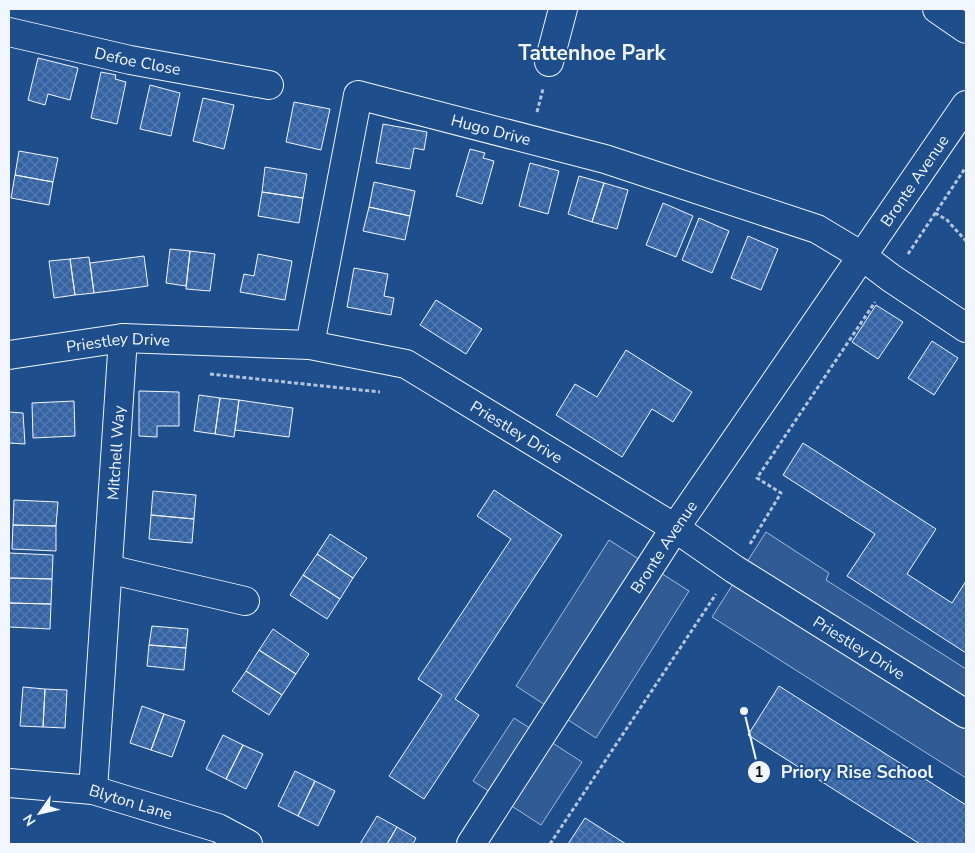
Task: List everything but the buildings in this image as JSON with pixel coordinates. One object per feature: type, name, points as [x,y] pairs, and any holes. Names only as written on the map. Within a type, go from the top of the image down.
[{"type":"street","points":[[549,62],[562,9]]},
{"type":"street","points":[[937,9],[966,28]]},
{"type":"street","name":"Defoe Close","points":[[9,32],[130,60],[269,85]]},
{"type":"street","name":"Hugo Drive","points":[[310,345],[358,95],[605,158],[817,229],[862,256]]},
{"type":"street","name":"Bronte Avenue","points":[[471,844],[675,528],[966,105]]},
{"type":"street","points":[[862,256],[966,328]]},
{"type":"street","name":"Priestley Drive","points":[[9,355],[123,338],[310,345],[406,364],[675,528],[734,569],[966,714]]},
{"type":"street","name":"Mitchell Way","points":[[93,790],[123,338]]},
{"type":"street","points":[[108,568],[245,601]]},
{"type":"street","name":"Blyton Lane","points":[[9,782],[93,790],[212,836],[248,844]]},
{"type":"path","points":[[530,139],[549,62]]},
{"type":"path","points":[[550,844],[734,569],[781,493],[757,478],[966,167]]},
{"type":"path","points":[[935,213],[948,220],[966,241]]},
{"type":"path","points":[[202,373],[381,392]]},
{"type":"shaded area","points":[[766,532],[829,573],[826,580],[966,669],[966,778],[712,617]]},
{"type":"shaded area","points":[[609,540],[689,591],[596,738],[516,686]]},
{"type":"shaded area","points":[[514,718],[582,762],[541,825],[473,781]]},
{"type":"place","name":"Priory Rise School","points":[[744,711]]},
{"type":"district","name":"Tattenhoe Park","points":[[592,53]]}]
